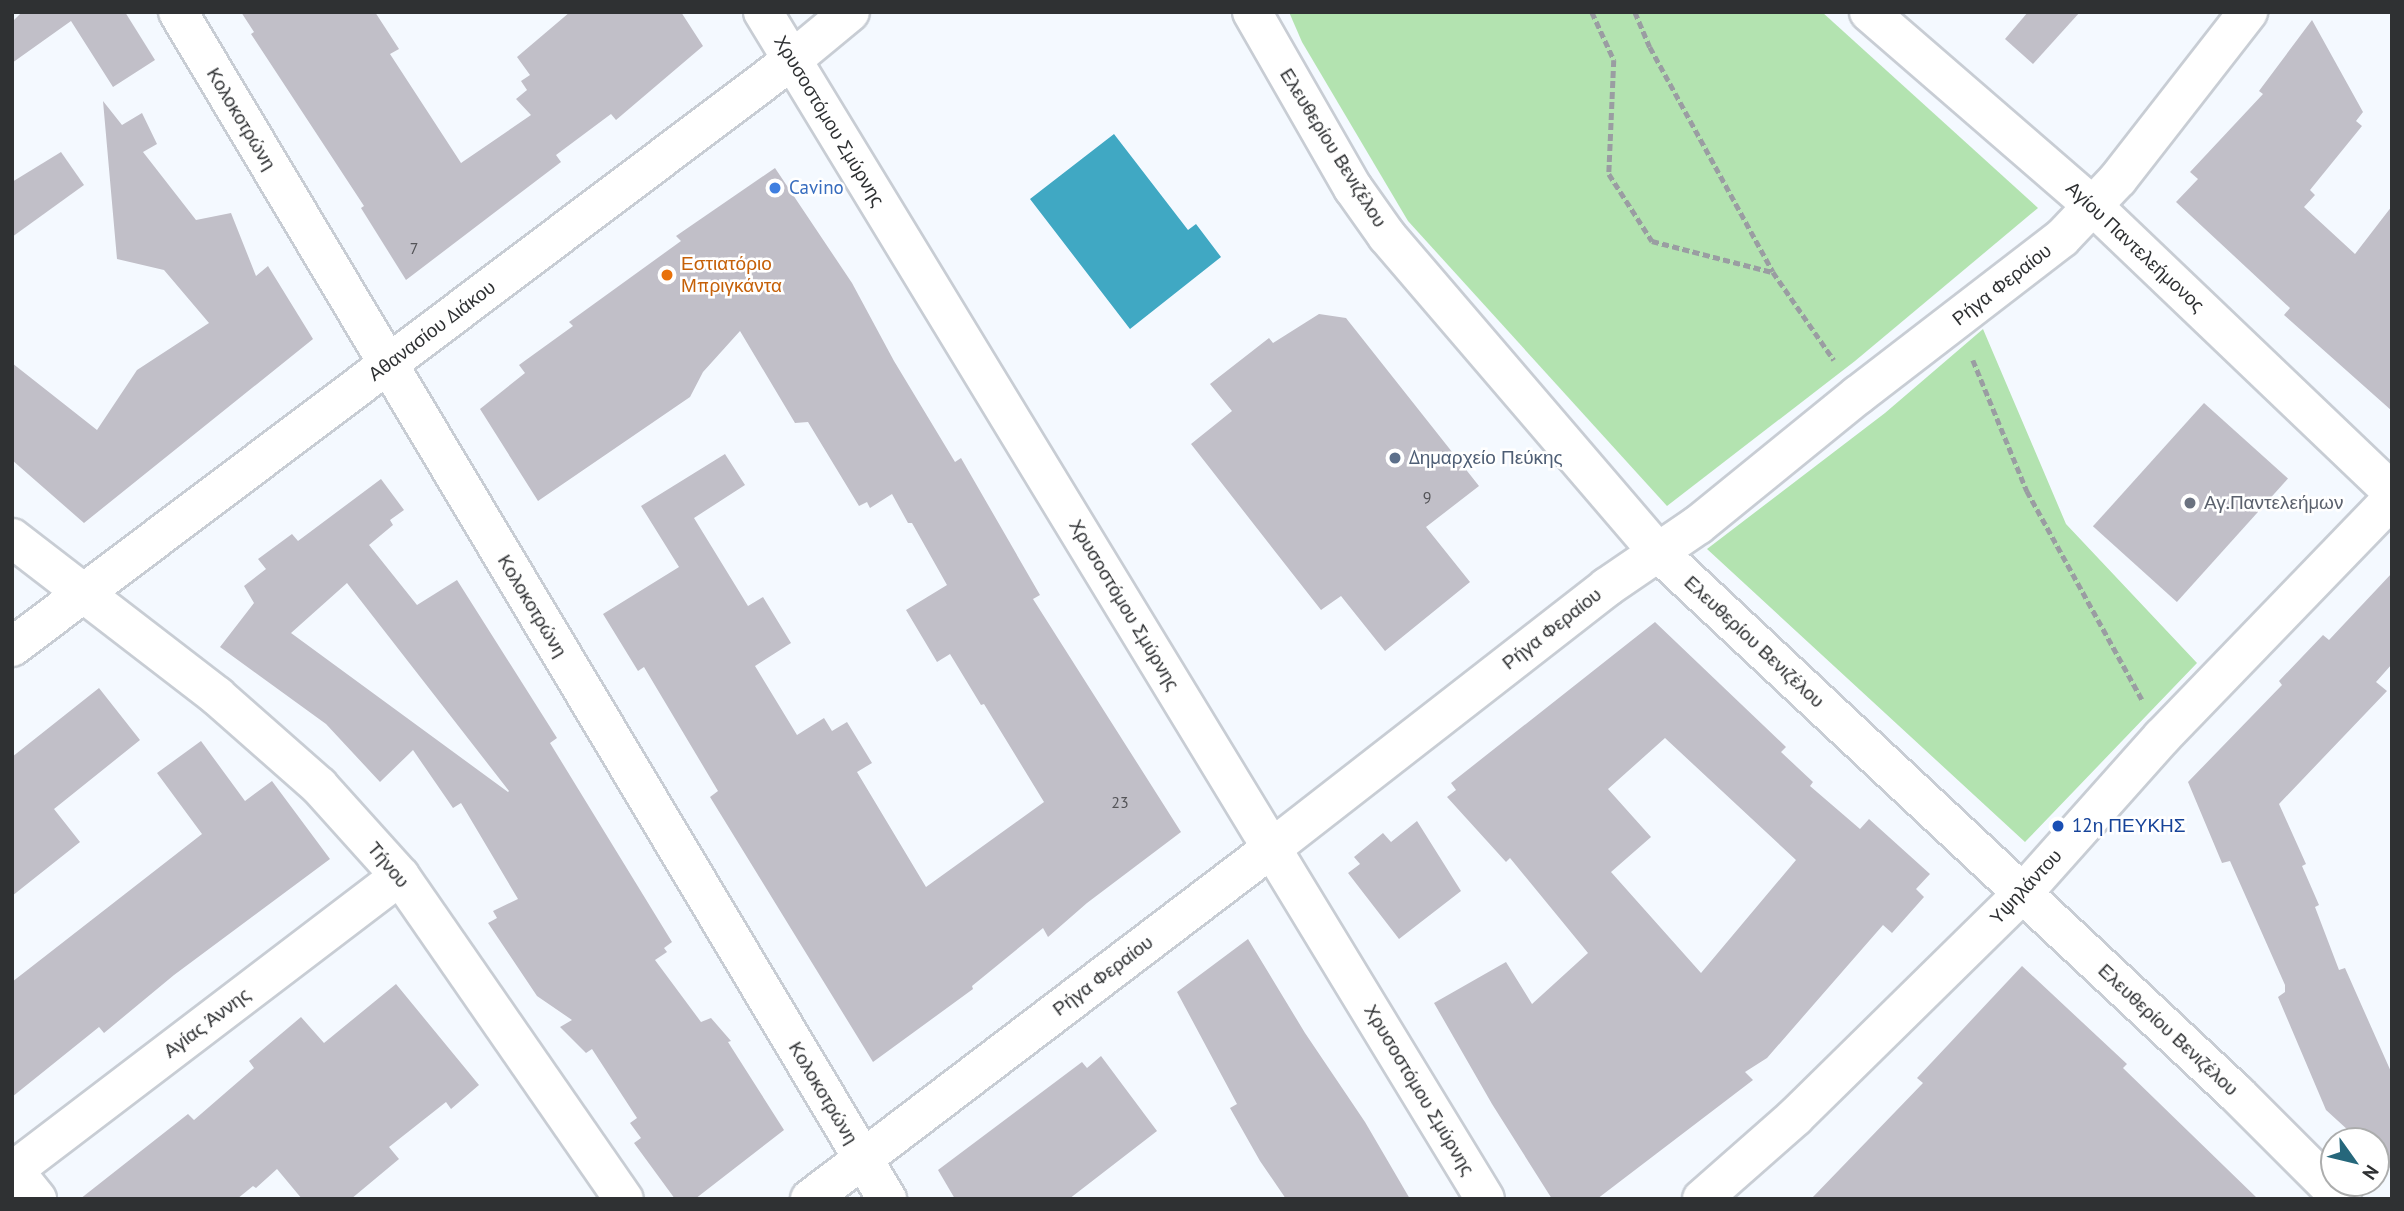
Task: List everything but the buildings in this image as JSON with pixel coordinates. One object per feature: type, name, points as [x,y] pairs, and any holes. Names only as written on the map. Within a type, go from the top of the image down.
[{"type":"street","name":"Κολοκοτρώνη","points":[[178,12],[887,1199]]},
{"type":"street","name":"Χρυσοστόμου Σμύρνης","points":[[763,12],[1485,1199]]},
{"type":"street","name":"Αθανασίου Διάκου","points":[[12,647],[792,60],[850,12]]},
{"type":"street","name":"Ελευθερίου Βενιζέλου","points":[[1252,12],[1353,187],[1387,236],[1659,553],[2237,1094],[2342,1199]]},
{"type":"street","name":"Αγίου Παντελεήμονος","points":[[1869,12],[2094,207],[2392,492]]},
{"type":"street","name":"Ρήγα Φεραίου","points":[[810,1199],[1272,848],[1607,587],[1659,553],[2062,238],[2094,207],[2248,12]]},
{"type":"street","name":"Υψηλάντου","points":[[1702,1199],[1795,1117],[2022,894],[2162,737],[2392,499]]},
{"type":"street","name":"Τήνου","points":[[12,538],[217,696],[319,786],[400,876],[624,1199]]},
{"type":"street","name":"Αγίας Άννης","points":[[21,1179],[400,876]]},
{"type":"path","points":[[1592,12],[1614,60],[1609,174],[1652,241],[1773,272]]},
{"type":"path","points":[[1635,12],[1650,47],[1773,272],[1858,395]]},
{"type":"path","points":[[1957,320],[2027,491],[2162,737]]},
{"type":"green space","points":[[1289,12],[1822,12],[2038,208],[1855,361],[1667,506],[1408,221],[1302,42]]},
{"type":"green space","points":[[1983,329],[2066,524],[2197,663],[2025,842],[1707,549],[1885,413]]},
{"type":"water","points":[[1114,134],[1188,230],[1196,224],[1221,257],[1130,329],[1030,199]]},
{"type":"place","name":"Cavino","points":[[775,188]]},
{"type":"place","name":"Εστιατόριο Μπριγκάντα","points":[[667,275]]},
{"type":"place","name":"Δημαρχείο Πεύκης","points":[[1395,458]]},
{"type":"place","name":"Αγ.Παντελεήμων","points":[[2190,503]]},
{"type":"place","name":"12η ΠΕΥΚΗΣ","points":[[2058,826]]}]
